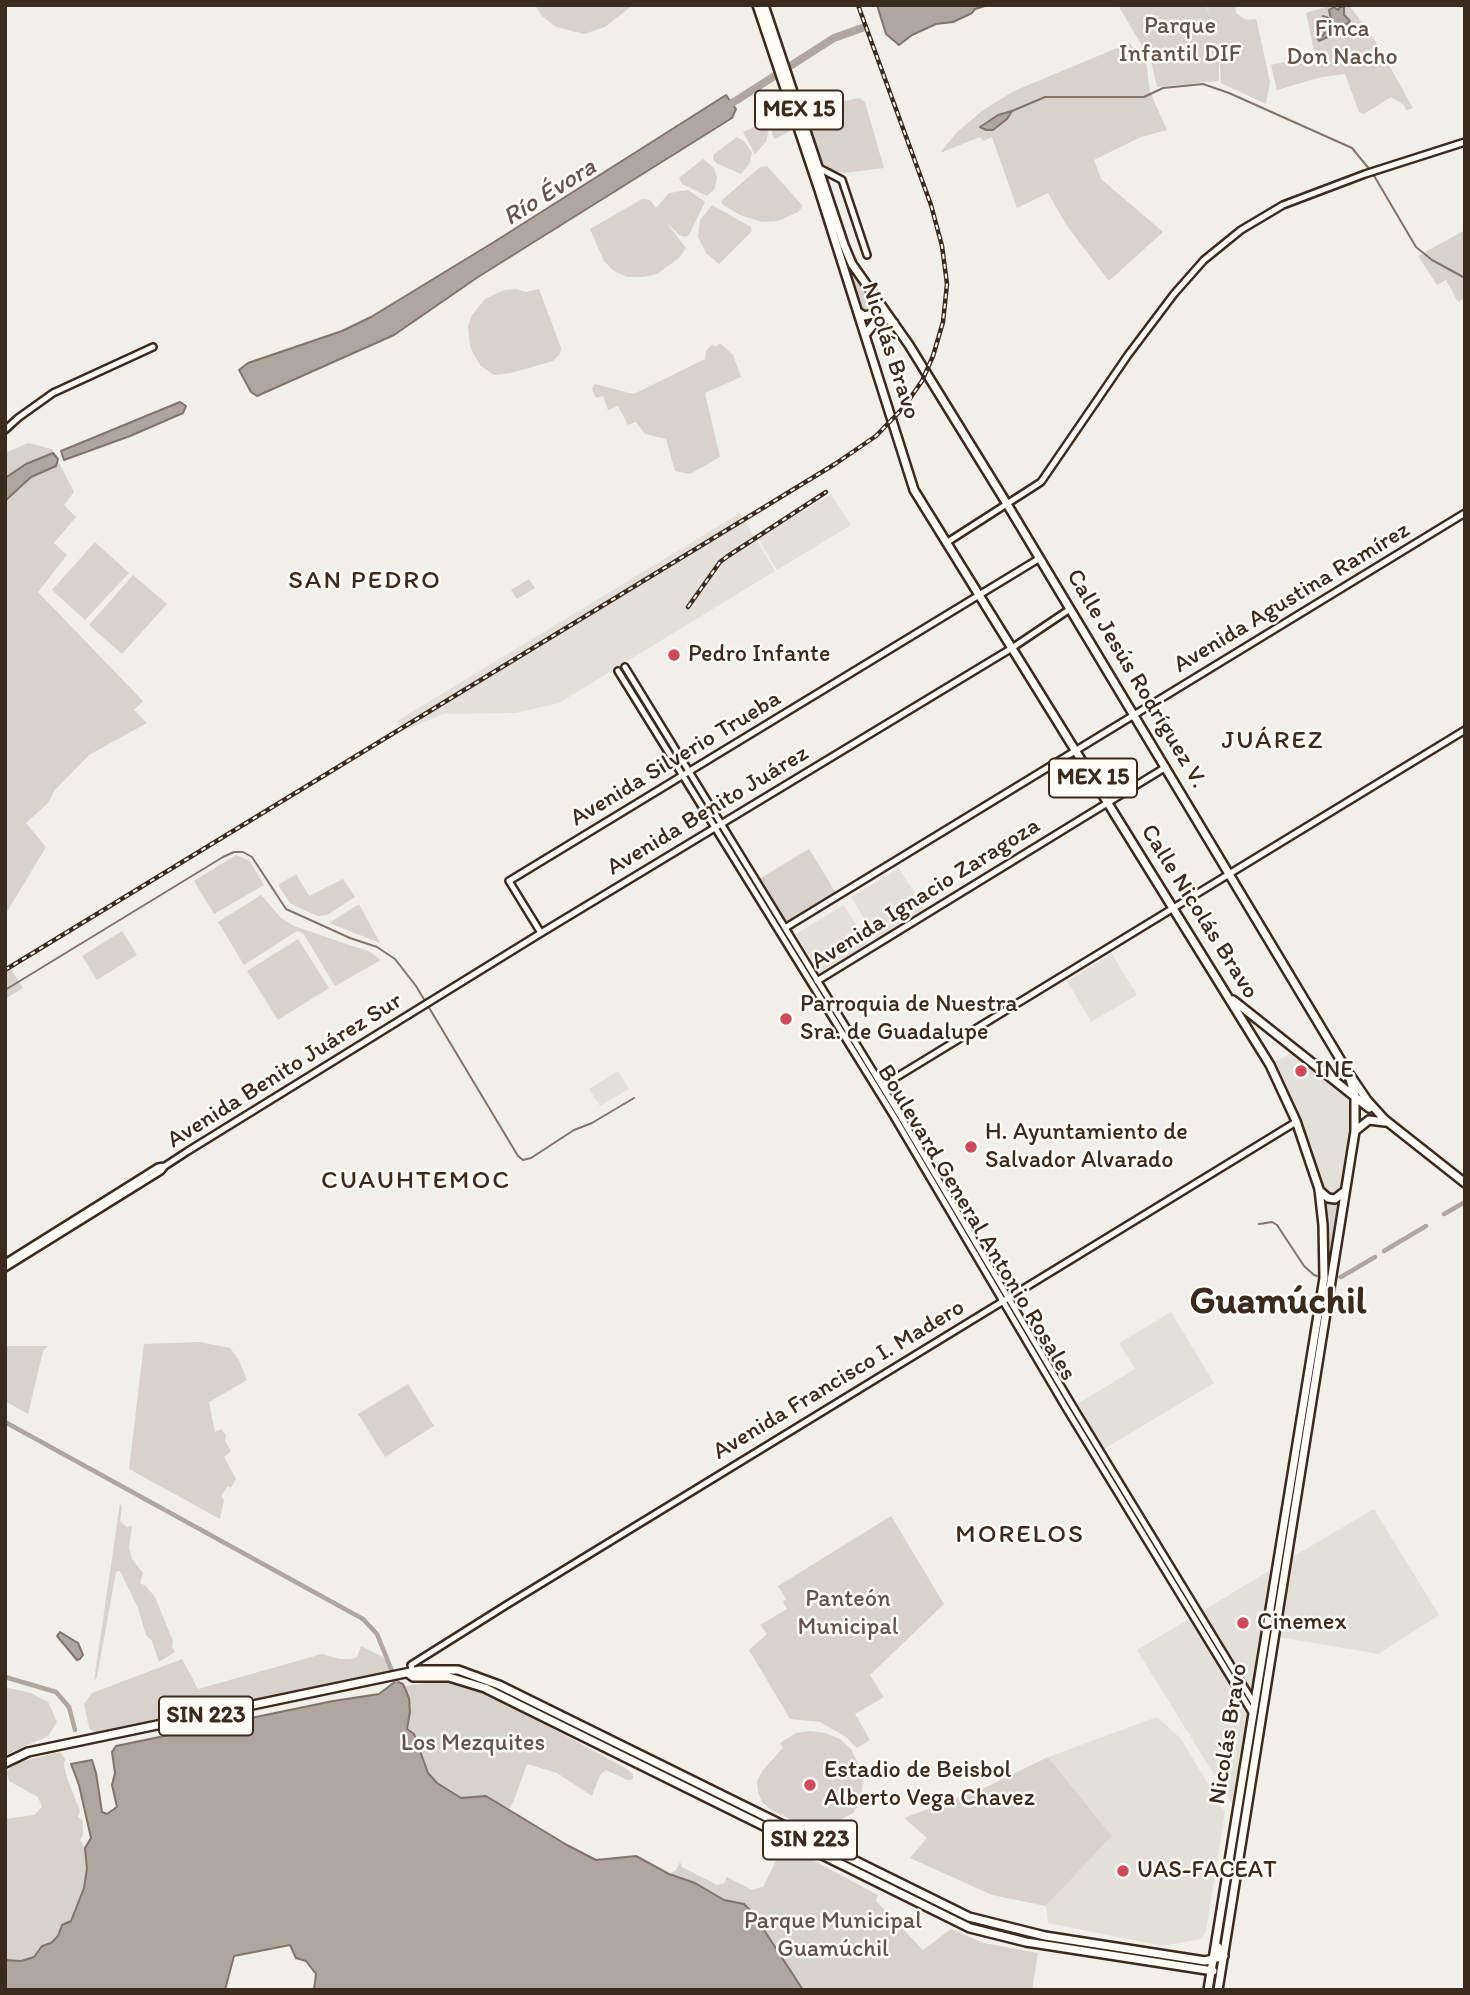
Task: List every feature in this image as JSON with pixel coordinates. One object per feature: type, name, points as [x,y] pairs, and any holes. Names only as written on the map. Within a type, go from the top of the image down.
[{"type":"main road","name":"MEX 15","points":[[757,5],[770,32],[818,168],[822,190]]},
{"type":"main road","name":"MEX 15","points":[[764,5],[770,32],[822,190]]},
{"type":"main road","name":"Calle Jesús Rodríguez V.","points":[[822,190],[850,259],[895,323],[1007,504],[1346,1069],[1367,1100],[1387,1122]]},
{"type":"main road","name":"Nicolás Bravo","points":[[822,190],[844,271],[900,443]]},
{"type":"main road","points":[[857,312],[864,316],[873,314],[877,307],[876,298]]},
{"type":"main road","points":[[865,335],[873,323],[880,320],[887,319],[895,323]]},
{"type":"main road","name":"Calle Nicolás Bravo","points":[[900,443],[914,490],[1270,1065],[1296,1122],[1318,1189],[1323,1225],[1324,1278]]},
{"type":"main road","points":[[1227,995],[1465,1183]]},
{"type":"main road","name":"MEX 15","points":[[1218,1990],[1355,1131],[1355,1096],[1346,1069]]},
{"type":"main road","points":[[1355,1131],[1372,1119],[1387,1122]]},
{"type":"main road","points":[[1318,1189],[1323,1195],[1335,1199],[1345,1191]]},
{"type":"main road","name":"Nicolás Bravo","points":[[1208,1990],[1324,1278]]},
{"type":"main road","name":"SIN 223","points":[[5,1763],[28,1752],[412,1674],[441,1669],[465,1671],[485,1678],[961,1914],[1045,1936],[1212,1961]]},
{"type":"main road","name":"SIN 223","points":[[412,1674],[439,1676],[485,1688],[970,1928],[1026,1942],[1221,1973]]},
{"type":"main road","points":[[540,1716],[544,1707]]},
{"type":"main road","points":[[1224,1956],[1217,1952],[1228,1894],[1227,1868]]},
{"type":"main road","points":[[1212,1961],[1224,1956]]},
{"type":"street","points":[[946,543],[1041,482],[1128,355],[1204,260],[1252,222],[1272,209],[1365,174],[1465,142]]},
{"type":"street","points":[[818,168],[842,180],[867,255]]},
{"type":"street","points":[[5,430],[53,393],[153,347]]},
{"type":"street","name":"Avenida Agustina Ramírez","points":[[779,932],[1465,513]]},
{"type":"street","name":"Avenida Silverio Trueba","points":[[541,933],[509,881],[1040,558]]},
{"type":"street","points":[[1012,648],[1070,609]]},
{"type":"street","name":"Avenida Benito Juárez","points":[[424,1006],[1012,648]]},
{"type":"street","name":"Boulevard General Antonio Rosales","points":[[625,667],[818,981],[1003,1301],[1252,1714]]},
{"type":"street","name":"Boulevard General Antonio Rosales","points":[[618,671],[811,985],[879,1088],[1009,1297],[1254,1704]]},
{"type":"street","points":[[879,1088],[1465,730]]},
{"type":"street","name":"Avenida Ignacio Zaragoza","points":[[811,985],[1166,767]]},
{"type":"street","name":"Avenida Benito Juárez Sur","points":[[5,1265],[158,1167],[165,1166],[424,1006]]},
{"type":"street","name":"Avenida Francisco I. Madero","points":[[412,1674],[411,1665],[490,1615],[1296,1122]]},
{"type":"street","points":[[1254,1704],[1265,1706]]},
{"type":"street","points":[[1252,1714],[1263,1716]]},
{"type":"shaded area","points":[[877,5],[988,5],[953,22],[936,24],[912,35],[899,45],[886,34]]},
{"type":"shaded area","points":[[1334,7],[1338,10],[1344,7],[1344,15],[1350,21],[1338,28],[1333,26],[1334,32],[1319,41],[1315,33],[1323,36],[1325,32],[1321,29],[1318,31],[1317,23],[1321,22],[1323,16],[1331,19],[1329,10]]},
{"type":"shaded area","name":"Río Évora","points":[[726,95],[736,109],[732,118],[478,277],[394,335],[257,396],[251,392],[239,370],[248,363],[342,331],[371,317]]},
{"type":"shaded area","points":[[1012,111],[1007,119],[993,130],[980,127],[998,115]]},
{"type":"shaded area","points":[[180,402],[186,406],[183,413],[64,460],[61,451]]},
{"type":"shaded area","points":[[53,453],[58,459],[56,466],[31,477],[5,501],[5,478],[26,464]]},
{"type":"shaded area","points":[[831,494],[851,525],[777,570],[758,538]]},
{"type":"shaded area","points":[[740,513],[775,571],[559,703],[516,713],[443,714],[403,731],[397,721]]},
{"type":"shaded area","points":[[899,868],[925,911],[878,941],[851,897]]},
{"type":"shaded area","points":[[844,905],[869,945],[820,974],[796,934]]},
{"type":"shaded area","points":[[1112,954],[1137,995],[1091,1022],[1067,981]]},
{"type":"shaded area","points":[[1296,1050],[1355,1099],[1347,1192],[1332,1198],[1320,1190],[1270,1065]]},
{"type":"shaded area","points":[[618,1071],[629,1089],[600,1106],[589,1089]]},
{"type":"shaded area","points":[[1171,1312],[1214,1383],[1104,1449],[1077,1404],[1135,1369],[1119,1343]]},
{"type":"shaded area","points":[[1374,1509],[1439,1615],[1378,1654],[1279,1637],[1292,1557]]},
{"type":"shaded area","points":[[1274,1568],[1234,1807],[1137,1650]]},
{"type":"shaded area","points":[[60,1632],[78,1643],[83,1655],[80,1659],[77,1660],[57,1636]]},
{"type":"shaded area","points":[[396,1681],[403,1684],[409,1698],[407,1729],[414,1734],[428,1773],[437,1783],[461,1798],[486,1796],[596,1860],[636,1856],[669,1874],[695,1883],[724,1900],[744,1904],[753,1913],[803,1990],[314,1990],[316,1974],[306,1961],[296,1958],[290,1945],[234,1956],[225,1990],[5,1990],[5,1960],[21,1961],[34,1957],[42,1946],[51,1943],[58,1936],[62,1925],[71,1921],[84,1888],[87,1869],[85,1848],[91,1838],[79,1785],[71,1764],[92,1760],[102,1812],[107,1814],[117,1807],[112,1785],[115,1773],[112,1752],[116,1746],[379,1694]]},
{"type":"shaded area","points":[[1157,1717],[1181,1739],[1225,1812],[1206,1931],[1201,1939],[1163,1946],[1048,1923],[1046,1906],[1112,1836],[1048,1757]]},
{"type":"green space","points":[[535,5],[633,5],[605,27],[584,34],[556,27],[542,16]]},
{"type":"green space","name":"Parque Infantil DIF","points":[[1118,5],[1205,5],[1210,16],[1206,5],[1235,5],[1236,13],[1246,20],[1256,19],[1270,82],[1266,104],[1221,83],[1219,49],[1219,81],[1157,87],[1151,61]]},
{"type":"green space","name":"Finca Don Nacho","points":[[1332,5],[1349,5],[1376,42],[1413,108],[1406,110],[1404,105],[1391,97],[1364,114],[1359,112],[1345,74],[1322,77],[1277,90],[1271,65],[1315,55],[1306,13]]},
{"type":"green space","points":[[1129,43],[1146,62],[1150,92],[1167,130],[1141,137],[1094,160],[1101,179],[1163,232],[1109,281],[1067,226],[1048,193],[1017,208],[992,137],[983,141],[980,137],[940,153],[957,132],[982,111],[1014,91]]},
{"type":"green space","points":[[859,98],[865,102],[884,168],[844,173],[832,171],[818,159],[805,114],[838,102]]},
{"type":"green space","points":[[783,119],[789,132],[775,139],[769,121]]},
{"type":"green space","points":[[766,122],[769,129],[766,142],[755,154],[743,132]]},
{"type":"green space","points":[[737,137],[745,142],[752,153],[749,164],[741,174],[716,163],[713,159],[714,154]]},
{"type":"green space","points":[[703,159],[714,168],[717,177],[715,188],[707,196],[682,184],[679,178]]},
{"type":"green space","points":[[767,166],[803,206],[798,212],[778,221],[762,222],[740,215],[722,204],[721,201],[760,167]]},
{"type":"green space","points":[[688,190],[705,202],[689,235],[679,235],[666,222],[686,248],[679,258],[657,274],[643,277],[627,277],[614,271],[604,261],[590,229],[642,199],[650,200],[656,208],[669,193]]},
{"type":"green space","points":[[712,205],[751,227],[752,231],[719,264],[706,253],[698,237],[700,220]]},
{"type":"green space","points":[[1465,230],[1465,298],[1458,302],[1446,280],[1437,285],[1418,256]]},
{"type":"green space","points":[[843,259],[875,300],[872,311],[864,313],[860,309]]},
{"type":"green space","points":[[539,289],[561,348],[560,354],[553,361],[494,375],[481,366],[474,355],[468,326],[472,315],[485,299],[504,290],[526,292]]},
{"type":"green space","points":[[720,343],[733,355],[741,377],[705,393],[720,457],[690,474],[675,471],[666,439],[645,434],[636,422],[628,425],[618,406],[608,410],[603,396],[596,398],[592,389],[595,384],[634,394],[705,359],[706,351],[712,344],[716,347]]},
{"type":"green space","points":[[28,443],[52,449],[74,492],[64,505],[76,517],[54,543],[67,555],[38,592],[143,701],[134,710],[147,723],[89,755],[55,790],[48,803],[26,823],[46,847],[5,915],[5,453]]},
{"type":"green space","points":[[95,542],[129,573],[85,620],[52,590]]},
{"type":"green space","points":[[133,575],[167,604],[122,654],[89,625]]},
{"type":"green space","points":[[529,579],[535,588],[517,599],[511,590]]},
{"type":"green space","points":[[809,849],[836,893],[787,923],[759,879]]},
{"type":"green space","points":[[236,855],[250,861],[264,885],[214,914],[194,881]]},
{"type":"green space","points":[[296,874],[309,896],[343,879],[355,897],[327,915],[319,916],[308,912],[290,903],[278,885]]},
{"type":"green space","points":[[261,895],[281,918],[294,926],[370,952],[381,960],[335,986],[303,933],[297,931],[244,965],[218,922]]},
{"type":"green space","points":[[359,904],[380,943],[329,923]]},
{"type":"green space","points":[[122,931],[137,955],[97,980],[82,956]]},
{"type":"green space","points":[[298,939],[329,988],[278,1020],[247,971]]},
{"type":"green space","points":[[11,969],[23,988],[5,999],[5,973]]},
{"type":"green space","points":[[1325,1200],[1342,1204],[1331,1266]]},
{"type":"green space","points":[[200,1342],[230,1348],[239,1360],[247,1380],[209,1402],[215,1432],[221,1429],[226,1435],[225,1441],[231,1451],[224,1457],[236,1479],[231,1488],[228,1486],[221,1496],[224,1500],[220,1519],[129,1469],[144,1344]]},
{"type":"green space","points":[[5,1346],[48,1346],[43,1351],[28,1414],[5,1401]]},
{"type":"green space","points":[[408,1384],[434,1426],[385,1457],[358,1414]]},
{"type":"green space","points":[[120,1503],[120,1521],[127,1527],[132,1526],[129,1548],[132,1559],[143,1573],[140,1583],[155,1597],[175,1652],[159,1662],[152,1641],[146,1635],[138,1608],[120,1571],[116,1572],[97,1677],[94,1681]]},
{"type":"green space","name":"Panteón Municipal","points":[[891,1516],[944,1604],[870,1675],[884,1697],[855,1714],[870,1740],[857,1748],[846,1737],[820,1722],[790,1719],[749,1650],[767,1634],[760,1625],[787,1609],[783,1602],[786,1599],[778,1586]]},
{"type":"green space","points":[[361,1646],[385,1658],[391,1674],[95,1733],[89,1728],[84,1704],[92,1693],[182,1659],[198,1689],[322,1654],[352,1659],[357,1657]]},
{"type":"green space","name":"Los Mezquites","points":[[446,1680],[476,1687],[627,1769],[633,1774],[633,1778],[627,1780],[606,1770],[600,1775],[592,1796],[557,1773],[527,1764],[508,1810],[490,1798],[466,1799],[454,1794],[437,1783],[428,1773],[417,1743],[407,1729],[410,1712],[409,1698],[404,1686]]},
{"type":"green space","points":[[5,1687],[31,1693],[48,1702],[57,1722],[48,1736],[5,1755]]},
{"type":"green space","name":"Estadio de Beisbol Alberto Vega Chavez","points":[[810,1731],[840,1739],[851,1749],[864,1776],[860,1803],[853,1813],[818,1832],[771,1810],[762,1802],[757,1781],[783,1748],[780,1743],[796,1733]]},
{"type":"green space","points":[[60,1752],[65,1759],[67,1778],[80,1811],[78,1817],[83,1821],[83,1835],[80,1840],[85,1848],[87,1869],[84,1888],[71,1921],[62,1925],[58,1936],[51,1943],[42,1946],[34,1957],[21,1961],[5,1960],[5,1819],[34,1815],[42,1807],[38,1797],[9,1781],[7,1772],[12,1764]]},
{"type":"green space","points":[[1048,1757],[1112,1836],[1046,1906],[992,1895],[910,1858],[927,1838],[904,1818],[986,1787]]},
{"type":"green space","name":"Parque Municipal Guamúchil","points":[[784,1845],[878,1895],[876,1901],[923,1950],[951,1929],[984,1943],[1038,1953],[1032,1990],[803,1990],[753,1913],[744,1904],[724,1900],[669,1874],[676,1870],[680,1862],[682,1867],[717,1885],[724,1883],[727,1877],[752,1890],[763,1887]]},
{"type":"waterway","name":"Río Évora","points":[[726,107],[834,38],[862,28]]},
{"type":"waterway","points":[[1012,111],[1045,97],[1144,97],[1163,88],[1203,84],[1352,148],[1370,170]]},
{"type":"waterway","points":[[1373,174],[1416,247],[1432,260],[1465,278]]},
{"type":"waterway","points":[[5,990],[223,857],[234,852],[243,852],[252,857],[286,909],[377,947],[395,959],[416,986],[518,1156],[523,1160],[531,1158],[574,1130],[592,1123],[634,1098]]},
{"type":"waterway","points":[[1444,1214],[1465,1202]]},
{"type":"waterway","points":[[1259,1224],[1272,1222],[1277,1225],[1304,1266],[1320,1277]]},
{"type":"waterway","points":[[1384,1251],[1426,1226]]},
{"type":"waterway","points":[[1341,1277],[1375,1257]]},
{"type":"waterway","points":[[5,1422],[363,1619],[377,1634],[396,1681]]},
{"type":"waterway","points":[[5,1677],[56,1692],[69,1707],[75,1730]]},
{"type":"railway","points":[[5,970],[835,464],[876,436],[904,407],[922,381],[933,356],[943,322],[947,284],[942,246],[931,205],[858,5]]},
{"type":"railway","points":[[688,607],[720,562],[826,492]]},
{"type":"place","name":"Pedro Infante","points":[[674,655]]},
{"type":"place","name":"Parroquia de Nuestra Sra. de Guadalupe","points":[[786,1019]]},
{"type":"place","name":"INE","points":[[1301,1071]]},
{"type":"place","name":"H. Ayuntamiento de Salvador Alvarado","points":[[971,1147]]},
{"type":"place","name":"Cinemex","points":[[1243,1623]]},
{"type":"place","name":"Estadio de Beisbol Alberto Vega Chavez","points":[[810,1785]]},
{"type":"place","name":"UAS-FACEAT","points":[[1123,1871]]},
{"type":"district","name":"SAN PEDRO","points":[[365,581]]},
{"type":"district","name":"JUÁREZ","points":[[1273,741]]},
{"type":"district","name":"CUAUHTEMOC","points":[[416,1181]]},
{"type":"district","name":"Guamúchil","points":[[1278,1303]]},
{"type":"district","name":"MORELOS","points":[[1020,1535]]}]
